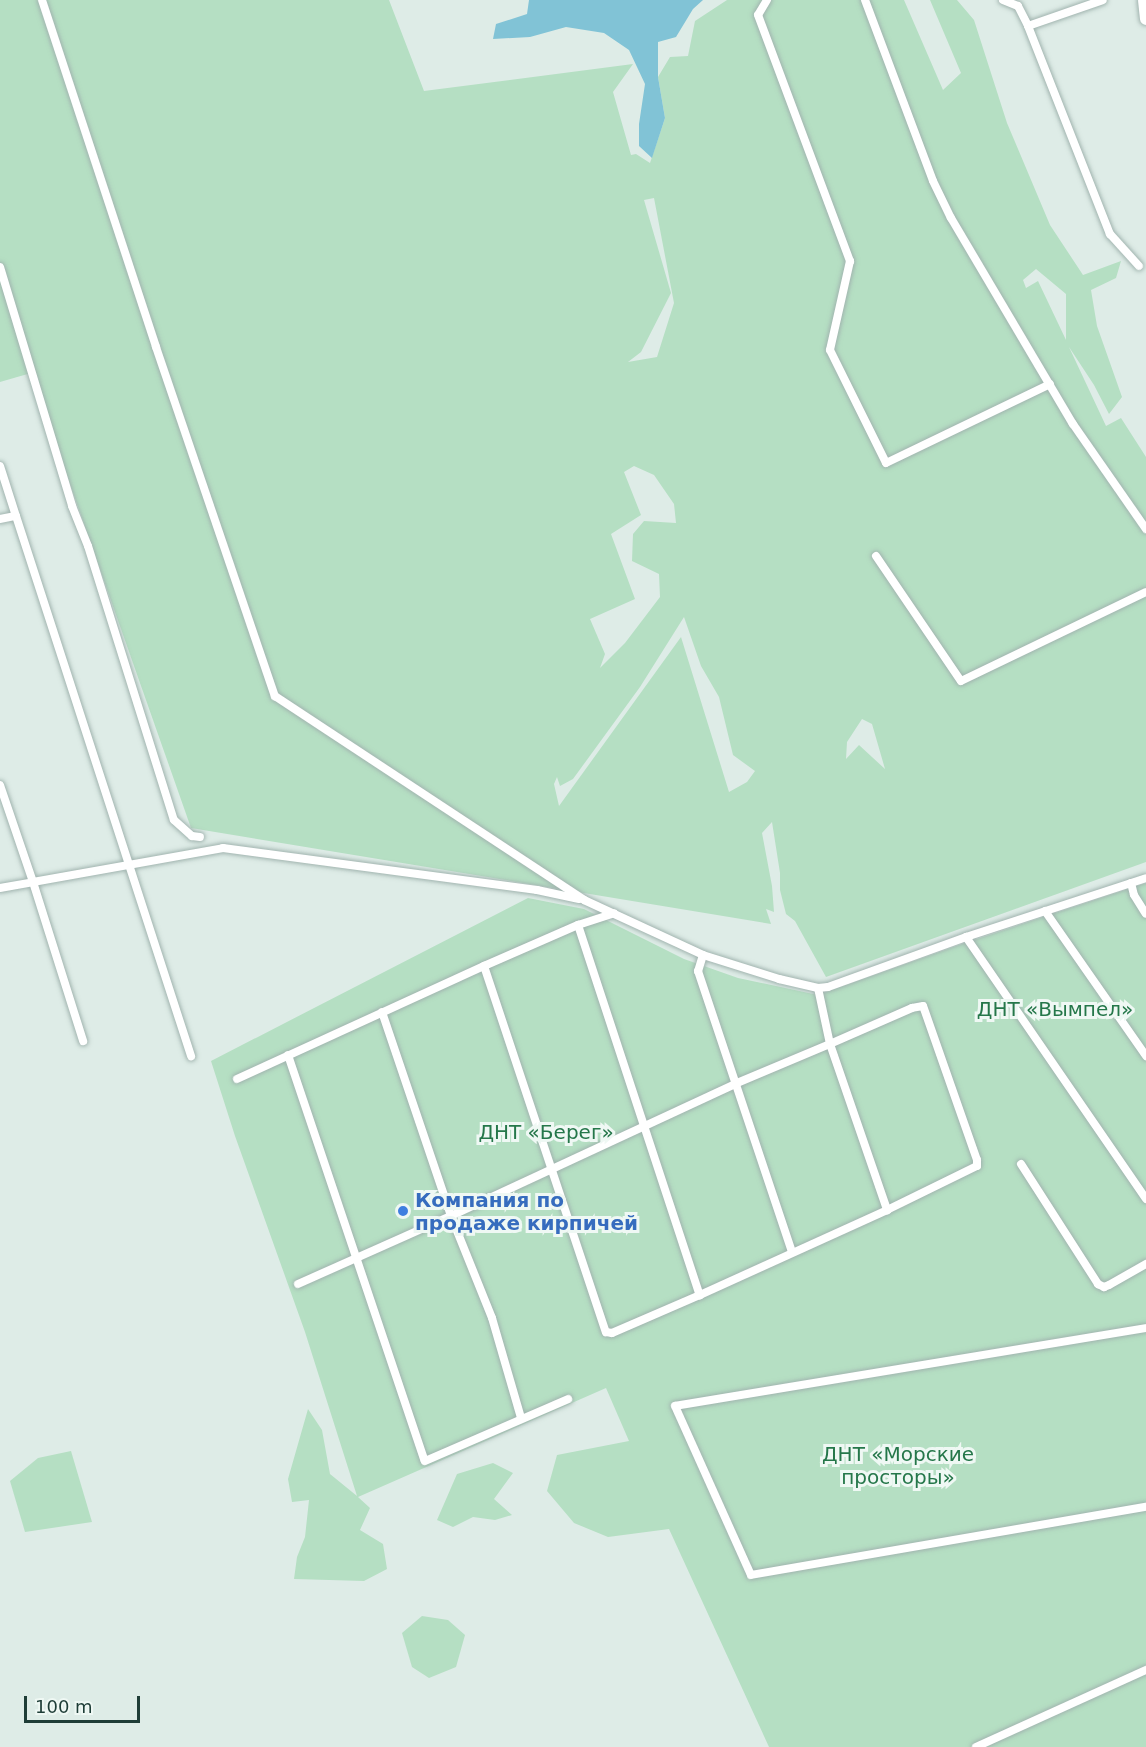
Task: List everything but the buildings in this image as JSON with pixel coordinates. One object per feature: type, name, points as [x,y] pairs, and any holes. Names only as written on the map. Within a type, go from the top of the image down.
[{"type":"main road","points":[[1144,0],[1146,19]]},
{"type":"street","points":[[42,0],[274,696],[584,900],[703,955],[767,976],[818,988],[828,987],[966,937],[1146,879]]},
{"type":"street","points":[[767,0],[758,15],[850,261],[830,350],[886,463],[1050,384]]},
{"type":"street","points":[[865,0],[933,181],[946,209],[1073,424],[1146,530]]},
{"type":"street","points":[[1004,0],[1018,6],[1028,26],[1110,234],[1139,266]]},
{"type":"street","points":[[1028,26],[1103,0]]},
{"type":"street","points":[[0,267],[72,506],[88,546],[174,820],[192,836],[200,837]]},
{"type":"street","points":[[0,466],[191,1056]]},
{"type":"street","points":[[0,519],[16,516]]},
{"type":"street","points":[[876,556],[962,681],[1146,592]]},
{"type":"street","points":[[0,785],[83,1041]]},
{"type":"street","points":[[0,888],[223,848],[537,890],[584,900]]},
{"type":"street","points":[[1131,883],[1134,895],[1146,914]]},
{"type":"street","points":[[1045,911],[1146,1056]]},
{"type":"street","points":[[237,1079],[484,966],[578,925],[614,913]]},
{"type":"street","points":[[578,925],[700,1295]]},
{"type":"street","points":[[966,937],[1146,1199]]},
{"type":"street","points":[[703,955],[698,971],[792,1252]]},
{"type":"street","points":[[298,1284],[356,1256],[451,1216],[551,1168],[737,1083],[912,1008],[923,1006],[970,1138],[977,1166],[887,1210],[700,1295],[612,1333],[606,1332],[551,1168],[484,966]]},
{"type":"street","points":[[818,988],[830,1044],[887,1210]]},
{"type":"street","points":[[382,1012],[451,1216],[492,1318],[521,1418]]},
{"type":"street","points":[[288,1055],[425,1461],[568,1399]]},
{"type":"street","points":[[1021,1164],[1098,1284],[1104,1287],[1109,1285],[1146,1264]]},
{"type":"street","points":[[1146,1328],[675,1406],[751,1575],[1146,1507]]},
{"type":"street","points":[[976,1747],[1146,1670]]},
{"type":"green space","points":[[0,0],[389,0],[424,91],[633,64],[613,92],[631,155],[636,154],[650,163],[665,118],[658,77],[670,57],[688,56],[695,21],[727,0],[904,0],[943,90],[961,73],[930,0],[957,0],[974,20],[1007,123],[1050,225],[1083,275],[1121,261],[1116,278],[1091,290],[1097,326],[1122,397],[1109,414],[1094,385],[1069,347],[1106,426],[1121,418],[1146,457],[1146,862],[826,977],[795,921],[786,914],[780,890],[780,873],[772,822],[762,833],[772,886],[774,912],[766,909],[771,924],[191,828],[31,373],[0,382]],"holes":[[[654,198],[674,303],[657,357],[628,362],[641,352],[671,293],[644,200]],[[1036,269],[1066,294],[1066,340],[1038,281],[1026,288],[1023,280]],[[634,466],[654,475],[674,504],[676,523],[644,521],[633,534],[632,561],[659,574],[660,597],[625,643],[600,668],[605,654],[590,619],[635,599],[611,534],[641,515],[624,472]],[[684,617],[701,666],[719,697],[733,755],[755,771],[747,782],[729,792],[681,637],[559,806],[554,784],[557,777],[560,786],[573,779],[640,687]],[[862,719],[872,724],[885,769],[859,745],[846,759],[847,742]]]},
{"type":"green space","points":[[1146,883],[1146,1747],[769,1747],[669,1529],[608,1537],[574,1523],[547,1491],[557,1455],[629,1441],[606,1388],[358,1497],[370,1508],[360,1530],[383,1544],[387,1569],[364,1581],[294,1579],[297,1557],[305,1537],[309,1500],[292,1502],[288,1479],[308,1409],[322,1430],[330,1474],[357,1496],[305,1332],[235,1136],[211,1061],[528,898],[584,909],[684,959],[738,978],[818,995]]},
{"type":"green space","points":[[71,1451],[92,1522],[25,1532],[10,1481],[38,1458]]},
{"type":"green space","points":[[493,1463],[513,1473],[494,1499],[512,1515],[495,1520],[473,1517],[453,1527],[437,1520],[457,1474]]},
{"type":"green space","points":[[422,1616],[448,1620],[465,1635],[456,1667],[429,1678],[412,1667],[402,1633]]},
{"type":"water","points":[[529,0],[703,0],[693,9],[676,37],[658,42],[658,77],[665,118],[652,158],[639,146],[639,124],[645,84],[629,50],[604,33],[566,27],[530,37],[493,39],[496,24],[527,14]]},
{"type":"place","name":"Компания по продаже кирпичей","points":[[403,1211]]},
{"type":"park label","name":"ДНТ «Вымпел»","points":[[1055,1009]]},
{"type":"park label","name":"ДНТ «Берег»","points":[[546,1132]]},
{"type":"park label","name":"ДНТ «Морские просторы»","points":[[898,1466]]}]
